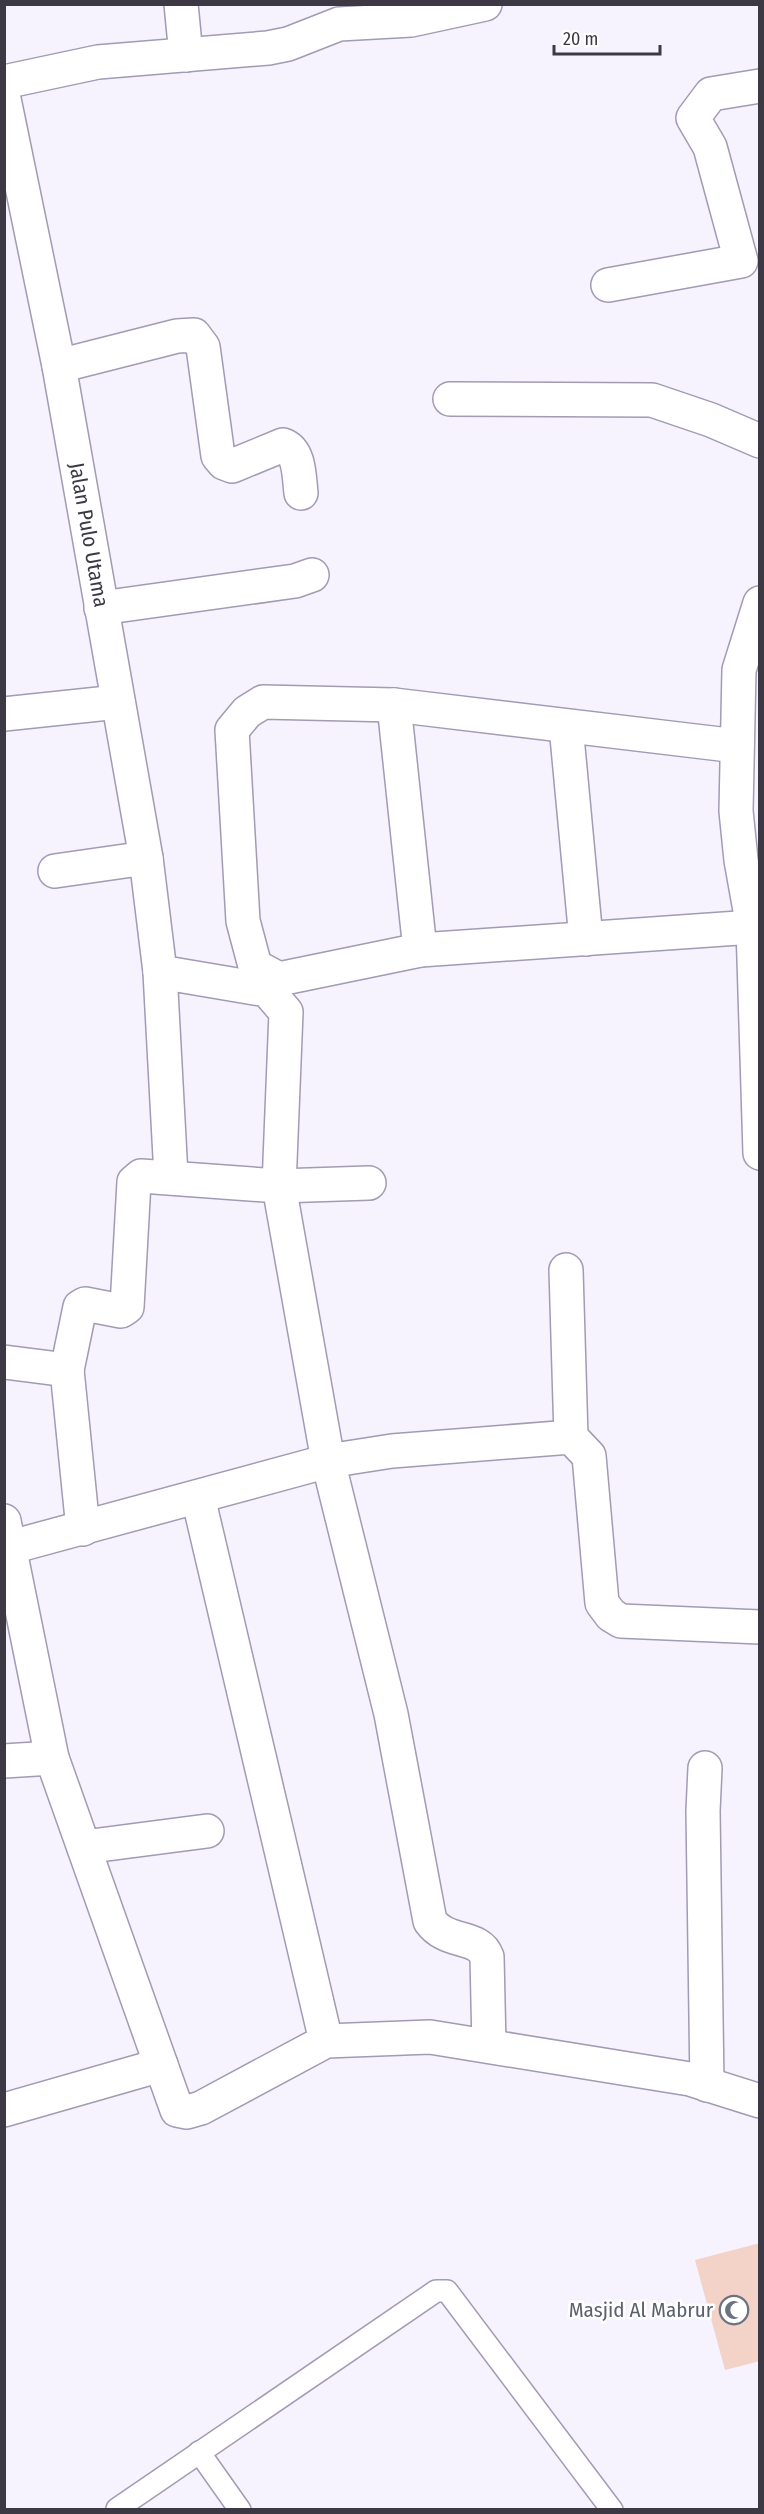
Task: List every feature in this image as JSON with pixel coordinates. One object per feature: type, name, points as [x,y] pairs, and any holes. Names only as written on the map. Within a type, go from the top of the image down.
[{"type":"street","points":[[180,4],[186,55]]},
{"type":"street","points":[[4,82],[98,62],[268,48],[288,44],[339,24],[411,20],[486,4]]},
{"type":"street","points":[[608,285],[741,261],[710,147],[693,118],[711,94],[759,86]]},
{"type":"street","name":"Jalan Pulo Utama","points":[[6,119],[59,366],[146,858],[160,972],[171,1176]]},
{"type":"street","points":[[59,366],[177,336],[194,335],[203,347],[218,456],[224,463],[232,466],[283,445],[290,448],[295,456],[301,493]]},
{"type":"street","points":[[450,399],[652,400],[711,420],[759,441]]},
{"type":"street","points":[[101,608],[295,581],[312,575]]},
{"type":"street","points":[[759,603],[738,670],[736,811],[741,860],[753,927],[759,1153]]},
{"type":"street","points":[[4,714],[118,702]]},
{"type":"street","points":[[737,746],[394,705],[263,702],[246,712],[232,730],[243,921],[255,966],[279,979],[420,950],[753,927]]},
{"type":"street","points":[[394,705],[420,950]]},
{"type":"street","points":[[566,726],[586,939]]},
{"type":"street","points":[[55,871],[146,858]]},
{"type":"street","points":[[160,972],[267,990],[286,1012],[279,1186],[328,1461],[391,1714],[430,1921],[443,1935],[479,1945],[485,1950],[489,2046]]},
{"type":"street","points":[[83,1529],[67,1370],[80,1307],[85,1304],[121,1311],[127,1306],[134,1182],[141,1176],[171,1176],[279,1186],[369,1183]]},
{"type":"street","points":[[566,1270],[571,1437],[589,1456],[602,1603],[611,1615],[621,1621],[759,1627]]},
{"type":"street","points":[[4,1362],[67,1370]]},
{"type":"street","points":[[571,1437],[392,1451],[328,1461],[83,1529],[7,1539],[52,1758],[177,2110],[187,2112],[201,2108],[326,2041],[430,2037],[690,2079],[759,2101]]},
{"type":"street","points":[[198,1497],[326,2041]]},
{"type":"street","points":[[4,1761],[52,1758]]},
{"type":"street","points":[[705,1768],[703,1811],[707,2085]]},
{"type":"street","points":[[84,1847],[207,1831]]},
{"type":"street","points":[[4,2110],[161,2065]]},
{"type":"lane","points":[[117,2509],[436,2291],[447,2291],[612,2510]]},
{"type":"lane","points":[[199,2452],[240,2510]]},
{"type":"building","name":"Masjid Al Mabrur","points":[[760,2243],[760,2361],[725,2370],[695,2260]]},
{"type":"place","name":"Masjid Al Mabrur","points":[[734,2310]]}]
